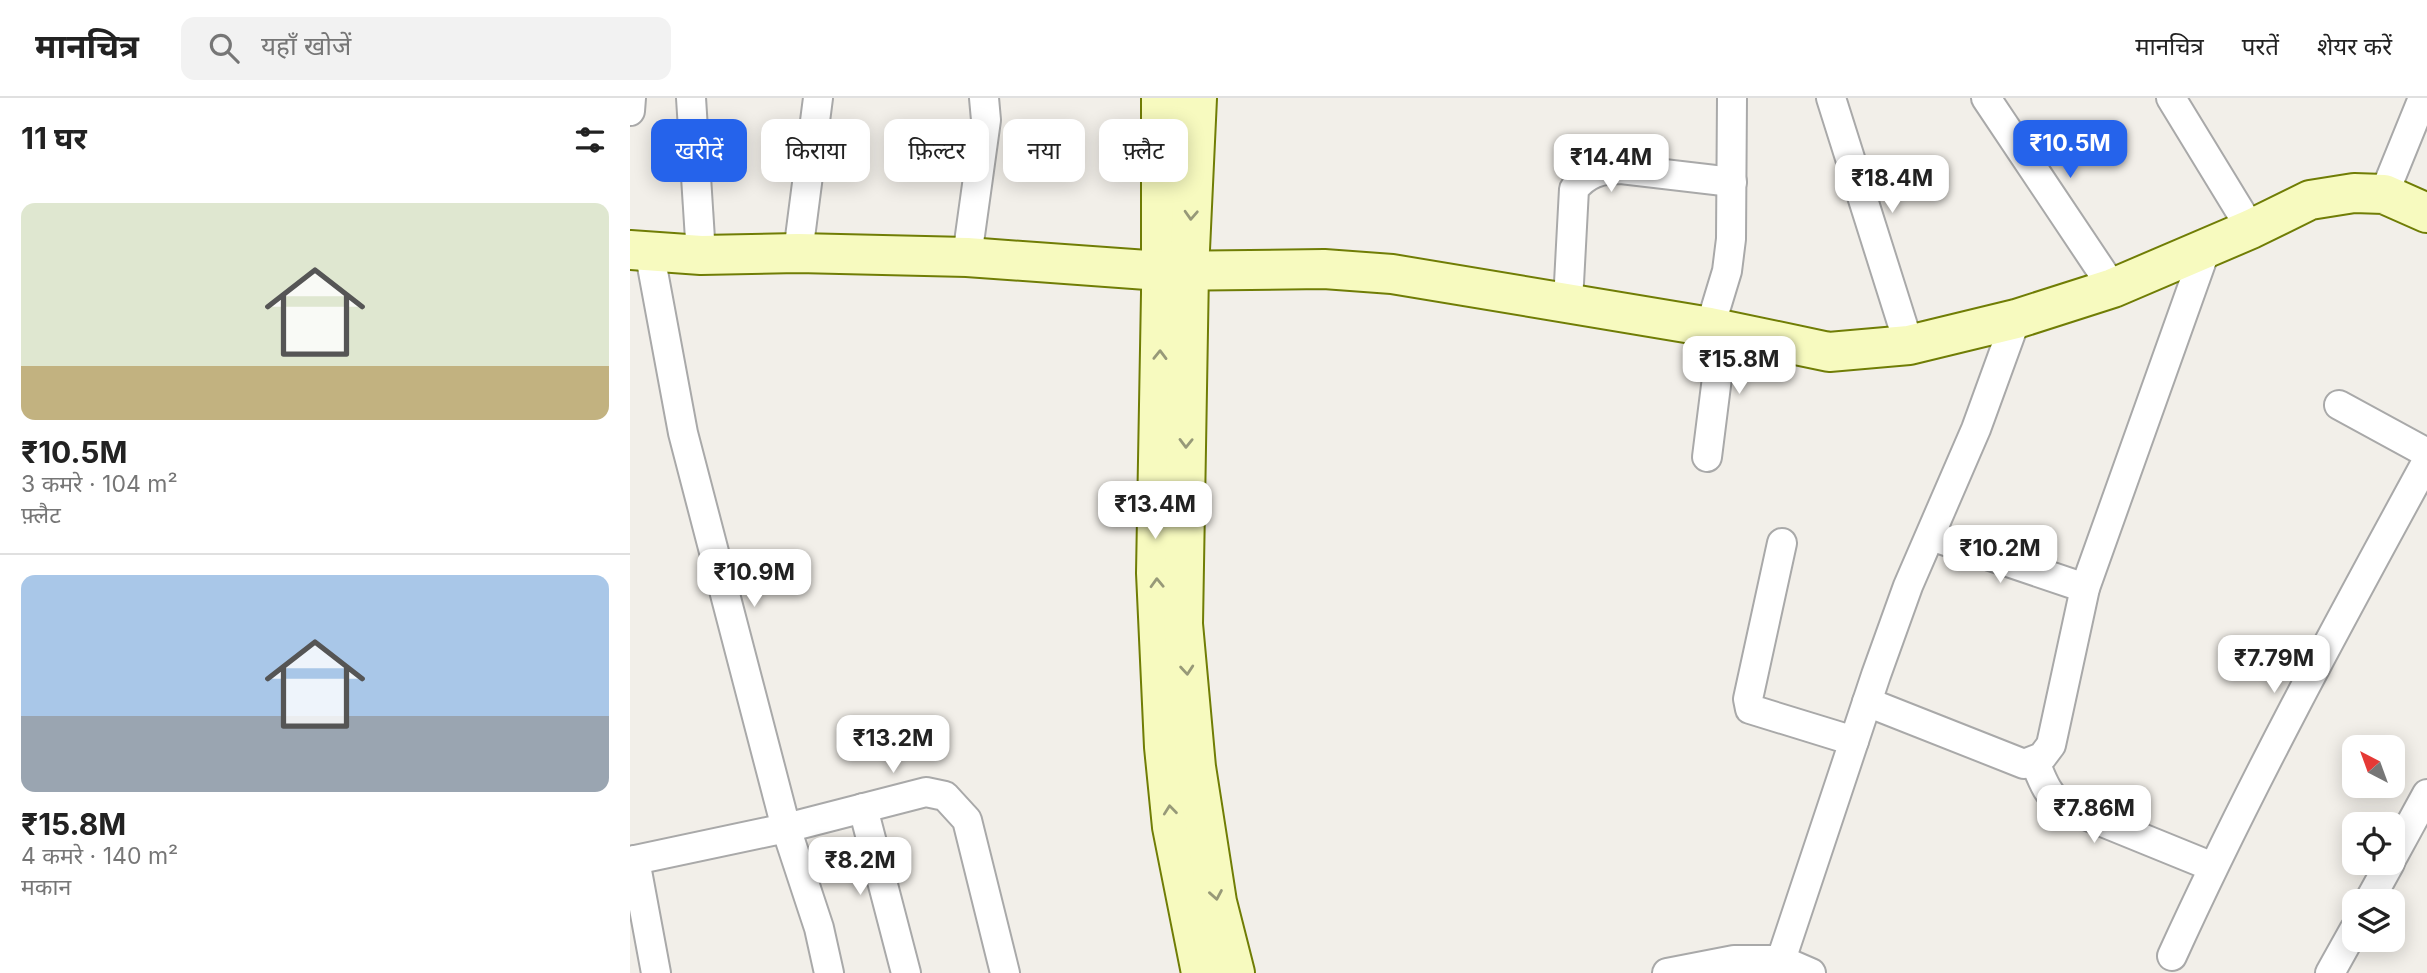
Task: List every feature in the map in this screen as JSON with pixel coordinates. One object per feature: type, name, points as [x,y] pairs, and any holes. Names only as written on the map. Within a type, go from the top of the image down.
[{"type":"street","points":[[630,111],[631,98]]},
{"type":"street","points":[[691,98],[701,255]]},
{"type":"street","points":[[797,253],[818,98]]},
{"type":"street","points":[[967,257],[986,120],[984,98]]},
{"type":"street","points":[[1161,98],[1175,271],[1183,624],[1196,767],[1217,902],[1236,973]]},
{"type":"street","points":[[1197,98],[1175,271],[1156,573],[1164,747],[1172,827],[1201,973]]},
{"type":"street","points":[[1707,457],[1717,329],[1731,239],[1732,98]]},
{"type":"street","points":[[1831,98],[1909,345]]},
{"type":"street","points":[[1986,98],[2113,288]]},
{"type":"street","points":[[2171,98],[2251,229]]},
{"type":"street","points":[[2384,194],[2423,98]]},
{"type":"street","points":[[1568,303],[1574,189],[1583,178],[1602,169],[1621,169],[1732,182]]},
{"type":"street","points":[[829,973],[819,928],[786,828],[683,433],[639,250],[701,255],[797,253],[967,257],[1175,271],[1324,269],[1392,274],[1717,329],[1829,352],[1909,345],[2016,319],[2113,288],[2251,229],[2310,200],[2354,193],[2384,194],[2427,213]]},
{"type":"street","points":[[1867,702],[2024,764],[2035,762],[2051,745],[2085,588],[2207,246]]},
{"type":"street","points":[[1781,960],[1908,586],[1976,429],[2016,319]]},
{"type":"street","points":[[2339,405],[2427,453]]},
{"type":"street","points":[[2172,956],[2213,867],[2333,633],[2427,461]]},
{"type":"street","points":[[1931,536],[2085,588]]},
{"type":"street","points":[[1782,543],[1748,699],[1750,709],[1854,741]]},
{"type":"street","points":[[2035,762],[2053,800],[2063,806],[2213,867]]},
{"type":"street","points":[[656,973],[632,861],[786,828],[926,792],[946,796],[967,820],[1005,973]]},
{"type":"street","points":[[2405,835],[2427,794]]},
{"type":"street","points":[[863,808],[906,973]]},
{"type":"street","points":[[2330,973],[2342,951]]},
{"type":"street","points":[[1668,973],[1734,960],[1781,960],[1811,973]]}]
